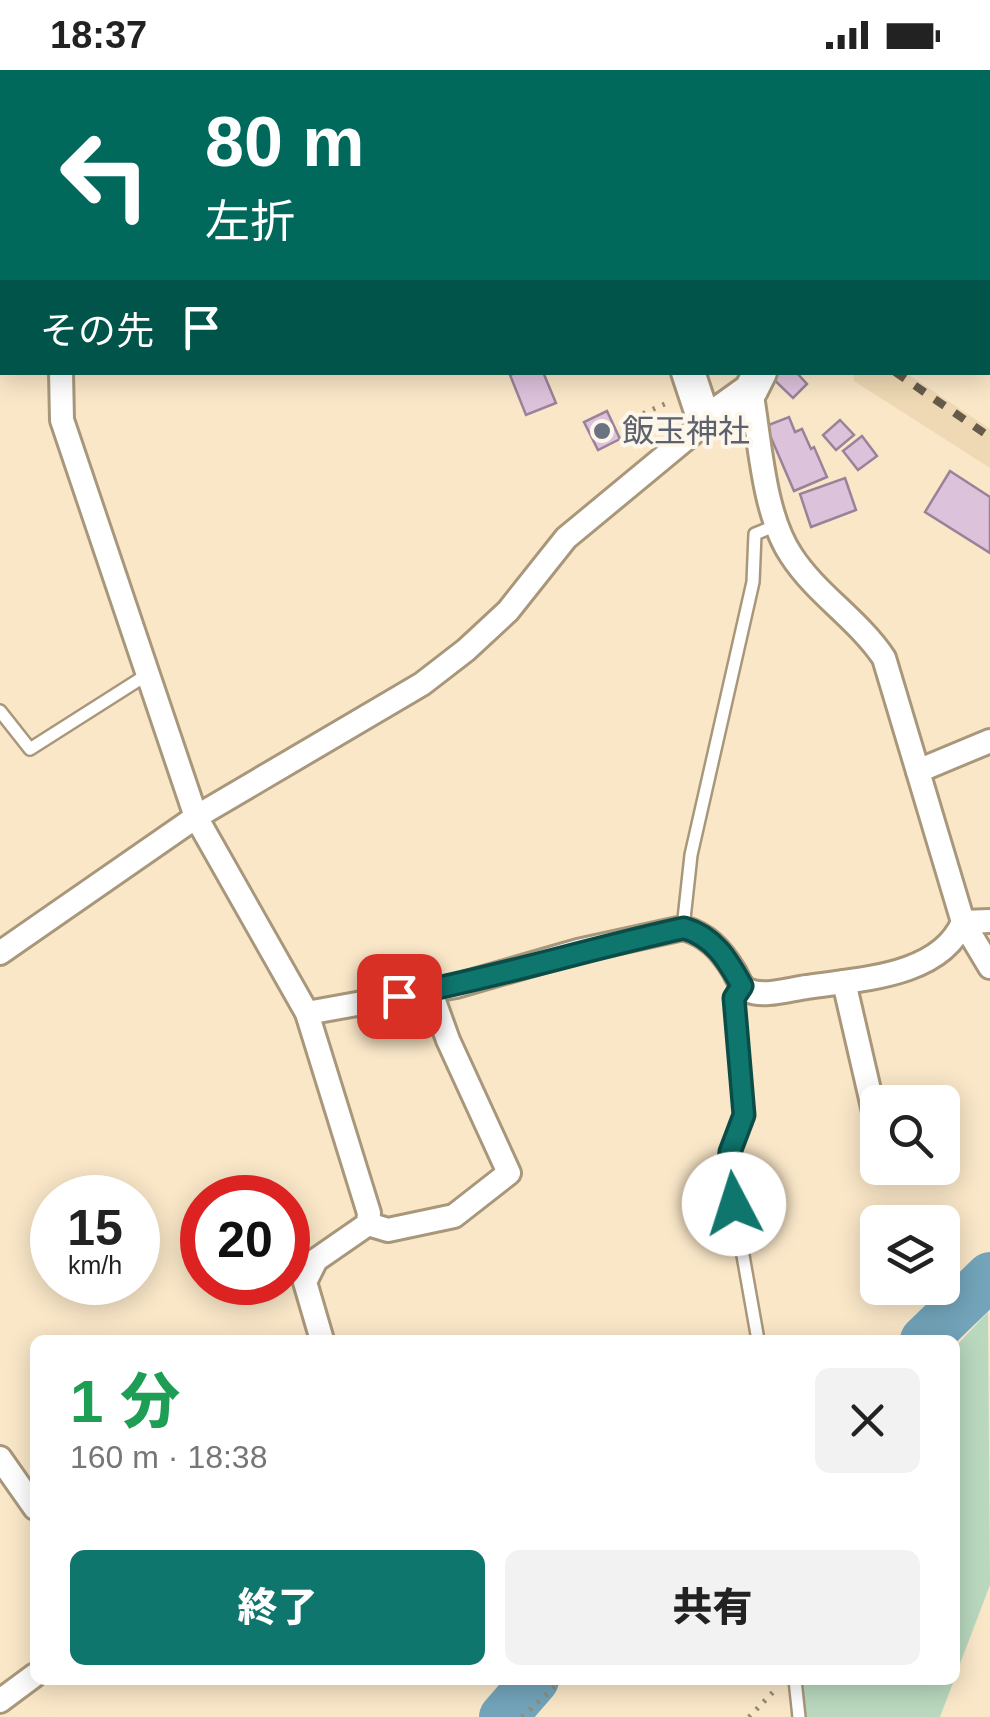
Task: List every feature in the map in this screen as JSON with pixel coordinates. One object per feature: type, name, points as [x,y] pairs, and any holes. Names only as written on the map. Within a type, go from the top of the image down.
[{"type":"main road","points":[[691,381],[705,423],[756,381]]},
{"type":"street","points":[[61,375],[62,420],[196,817],[307,1014],[369,1213],[368,1224]]},
{"type":"street","points":[[756,381],[777,525],[801,567],[873,640],[884,658],[963,922],[990,967]]},
{"type":"street","points":[[0,953],[196,817],[422,684],[508,610],[566,538],[705,423]]},
{"type":"street","points":[[918,771],[990,742]]},
{"type":"street","points":[[963,922],[990,920]]},
{"type":"street","points":[[307,1014],[430,990],[684,928],[713,942],[742,986],[764,993],[844,982],[907,968],[944,950],[958,935],[963,922]]},
{"type":"street","points":[[844,982],[868,1085]]},
{"type":"street","points":[[368,1224],[388,1230],[454,1216],[509,1173],[448,1040],[430,990]]},
{"type":"street","points":[[320,1335],[305,1282],[310,1268],[368,1224]]},
{"type":"street","points":[[0,1458],[30,1501]]},
{"type":"street","points":[[0,1702],[30,1680]]},
{"type":"lane","points":[[684,928],[691,855],[753,582],[755,534],[777,525]]},
{"type":"lane","points":[[0,711],[30,749],[148,674]]},
{"type":"lane","points":[[742,986],[734,998],[744,1115],[730,1152],[728,1171],[757,1335]]},
{"type":"lane","points":[[796,1685],[799,1717]]},
{"type":"path","points":[[624,422],[691,381]]},
{"type":"path","points":[[522,1717],[557,1685]]},
{"type":"path","points":[[748,1717],[781,1685]]},
{"type":"shaded area","points":[[854,375],[909,375],[990,429],[990,468],[854,381]]},
{"type":"green space","points":[[988,1312],[990,1585],[960,1664],[960,1342]]},
{"type":"green space","points":[[800,1685],[952,1685],[940,1717],[804,1717]]},
{"type":"building","points":[[510,375],[544,375],[556,403],[526,415]]},
{"type":"building","points":[[769,375],[799,375],[807,384],[793,398]]},
{"type":"building","name":"飯玉神社","points":[[607,411],[620,439],[598,450],[584,422]]},
{"type":"building","points":[[789,417],[795,432],[802,429],[811,449],[814,447],[827,477],[794,491],[766,426]]},
{"type":"building","points":[[840,420],[854,435],[836,450],[823,435]]},
{"type":"building","points":[[862,436],[877,456],[858,470],[843,451]]},
{"type":"building","points":[[950,471],[990,497],[990,553],[925,512]]},
{"type":"building","points":[[845,478],[856,510],[811,527],[800,494]]},
{"type":"waterway","points":[[929,1335],[990,1276]]},
{"type":"waterway","points":[[503,1717],[531,1685]]},
{"type":"railway","points":[[899,375],[990,437]]},
{"type":"place","name":"飯玉神社","points":[[602,431]]},
{"type":"route","points":[[399,996],[456,986],[578,951],[684,928],[698,932],[713,942],[742,986],[734,998],[744,1115],[730,1152],[728,1171],[734,1204]]}]
